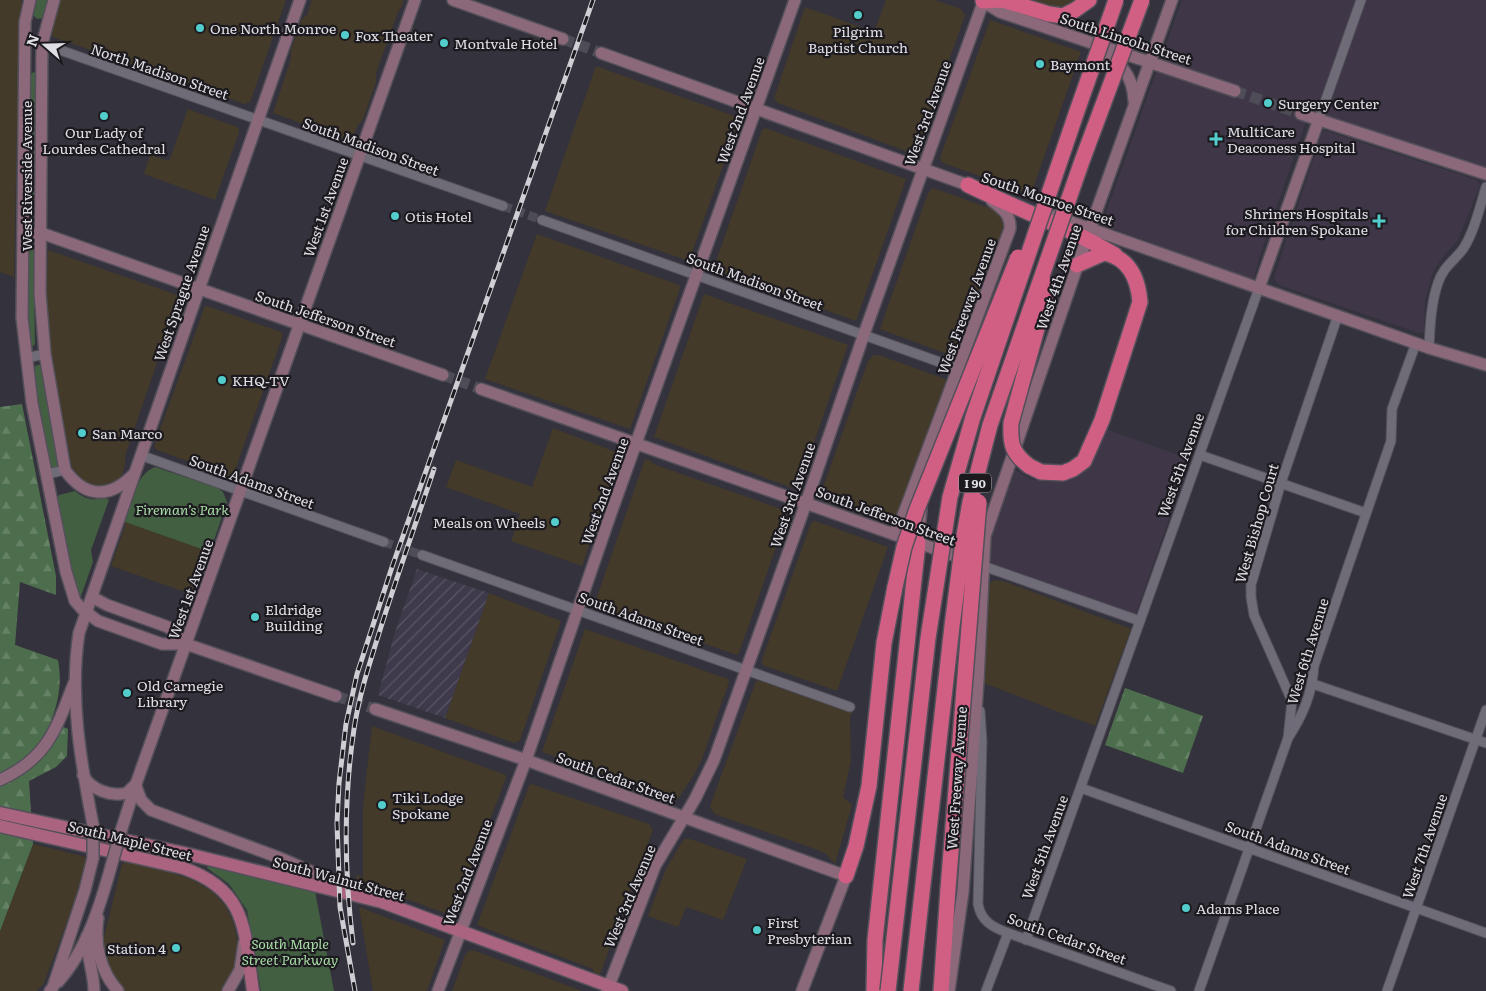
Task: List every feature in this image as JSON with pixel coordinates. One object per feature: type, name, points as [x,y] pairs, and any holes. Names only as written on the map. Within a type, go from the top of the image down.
[{"type":"highway","points":[[982,0],[1003,0],[1063,16],[1076,10],[1089,0]]},
{"type":"highway","name":"I 90","points":[[888,991],[928,638],[950,497],[976,407],[1116,0]]},
{"type":"highway","name":"I 90","points":[[911,991],[963,541],[970,502],[990,425],[1082,161],[1142,0]]},
{"type":"highway","points":[[846,876],[856,846],[869,786],[884,643],[904,547],[920,500],[985,336],[1076,114]]},
{"type":"highway","points":[[968,185],[1012,206],[1088,233],[1121,259],[1133,272],[1139,288],[1140,302],[1093,443],[1084,461],[1068,471],[1041,472],[1017,457],[1010,440],[1011,423],[1082,161]]},
{"type":"highway","points":[[1077,265],[1104,253],[1121,259]]},
{"type":"highway","points":[[941,991],[974,555],[981,478],[990,425]]},
{"type":"highway","points":[[874,991],[875,940],[918,543]]},
{"type":"main road","name":"West Riverside Avenue","points":[[30,0],[25,22],[22,318],[32,403],[66,572],[75,601],[86,613]]},
{"type":"main road","name":"West Riverside Avenue","points":[[54,0],[42,44],[40,293],[45,354],[65,470]]},
{"type":"main road","name":"West Sprague Avenue","points":[[92,597],[300,0]]},
{"type":"main road","name":"West 1st Avenue","points":[[53,990],[68,969],[99,909],[136,784],[415,0]]},
{"type":"main road","points":[[453,0],[563,39]]},
{"type":"main road","name":"West 2nd Avenue","points":[[438,991],[526,760],[636,444],[795,0]]},
{"type":"main road","name":"South Lincoln Street","points":[[982,0],[1000,12],[1150,61],[1235,92]]},
{"type":"main road","name":"West 3rd Avenue","points":[[608,989],[655,866],[684,818],[714,760],[982,0]]},
{"type":"main road","name":"West 4th Avenue","points":[[983,566],[987,527],[1034,396],[1088,233],[1172,0]]},
{"type":"main road","points":[[1092,43],[1116,62],[1128,76],[1133,88],[1134,104]]},
{"type":"main road","name":"South Monroe Street","points":[[601,53],[968,185]]},
{"type":"main road","points":[[1301,114],[1486,174]]},
{"type":"main road","name":"West 5th Avenue","points":[[1259,288],[1319,119]]},
{"type":"main road","name":"West Freeway Avenue","points":[[893,534],[902,521],[1010,226],[1009,216],[1005,211],[968,185]]},
{"type":"main road","name":"South Jefferson Street","points":[[22,232],[41,233],[443,375]]},
{"type":"main road","name":"South Monroe Street","points":[[1088,233],[1259,288],[1429,348],[1486,365]]},
{"type":"main road","name":"South Jefferson Street","points":[[481,388],[983,566]]},
{"type":"main road","name":"West Freeway Avenue","points":[[918,543],[927,454]]},
{"type":"main road","points":[[65,470],[78,485],[96,492],[115,489],[134,474]]},
{"type":"main road","name":"West Freeway Avenue","points":[[949,991],[964,892],[978,681],[983,566]]},
{"type":"main road","points":[[53,990],[85,890],[93,858],[92,825],[79,756],[75,679],[77,641],[92,597],[107,605],[168,627],[186,644]]},
{"type":"main road","points":[[86,613],[106,625],[162,644],[186,644],[336,696]]},
{"type":"main road","points":[[0,780],[28,764],[51,738],[75,679]]},
{"type":"main road","name":"South Cedar Street","points":[[375,709],[526,760],[846,876]]},
{"type":"main road","points":[[83,776],[92,786],[111,794],[127,793],[136,784]]},
{"type":"main road","points":[[136,784],[136,791],[141,800],[151,810],[280,858],[382,902]]},
{"type":"main road","points":[[0,813],[38,827]]},
{"type":"main road","points":[[0,826],[38,827]]},
{"type":"main road","name":"South Walnut Street","points":[[38,827],[184,852],[382,902],[608,989],[622,991]]},
{"type":"main road","name":"South Maple Street","points":[[38,827],[184,868],[207,877],[226,892],[236,905],[245,936],[253,991]]},
{"type":"main road","points":[[802,991],[846,876]]},
{"type":"main road","points":[[99,909],[96,933],[99,955],[108,978],[118,991]]},
{"type":"main road","points":[[87,935],[87,947],[94,977],[94,991]]},
{"type":"main road","points":[[228,991],[240,970],[245,936]]},
{"type":"main road","points":[[94,977],[104,991]]},
{"type":"street","name":"West 5th Avenue","points":[[1319,119],[1361,0]]},
{"type":"street","name":"North Madison Street","points":[[26,38],[258,120]]},
{"type":"street","name":"South Madison Street","points":[[258,120],[503,206]]},
{"type":"street","points":[[1429,348],[1433,304],[1438,283],[1446,266],[1463,248],[1473,227],[1486,187]]},
{"type":"street","name":"South Madison Street","points":[[542,220],[959,369]]},
{"type":"street","name":"West 5th Avenue","points":[[1026,940],[1259,288]]},
{"type":"street","name":"West Bishop Court","points":[[1288,738],[1292,701],[1254,615],[1251,585],[1281,483],[1338,316]]},
{"type":"street","name":"West 6th Avenue","points":[[1199,991],[1288,738],[1301,718],[1313,684],[1314,666],[1392,440],[1390,418],[1392,409],[1416,343]]},
{"type":"street","points":[[26,358],[45,354]]},
{"type":"street","points":[[1200,455],[1366,513]]},
{"type":"street","name":"South Adams Street","points":[[140,456],[384,542]]},
{"type":"street","points":[[47,474],[65,470]]},
{"type":"street","name":"South Adams Street","points":[[422,555],[850,707]]},
{"type":"street","name":"South Jefferson Street","points":[[983,566],[1140,622]]},
{"type":"street","name":"South Cedar Street","points":[[978,681],[982,741],[978,904],[980,912],[993,927],[1171,991]]},
{"type":"street","points":[[1313,684],[1486,743]]},
{"type":"street","name":"West 7th Avenue","points":[[1387,991],[1486,710]]},
{"type":"street","name":"South Adams Street","points":[[1081,788],[1486,933]]},
{"type":"street","points":[[986,991],[1008,933]]},
{"type":"shaded area","points":[[0,0],[22,0],[19,21],[14,277],[0,272]]},
{"type":"shaded area","name":"One North Monroe","points":[[60,0],[286,0],[250,102],[245,104],[53,37],[50,32]]},
{"type":"shaded area","points":[[312,0],[403,0],[376,73],[376,82],[363,119],[358,125],[351,141],[273,113],[291,59],[291,50],[301,20],[307,15]]},
{"type":"shaded area","points":[[886,0],[935,0],[961,9],[965,15],[918,148],[911,153],[778,103],[774,98],[805,7],[874,32]]},
{"type":"shaded area","points":[[1024,0],[1077,0],[1060,8],[1048,7]]},
{"type":"shaded area","name":"MultiCare Deaconess Hospital","points":[[1182,0],[1486,0],[1486,169],[1310,110],[1260,255],[1254,278],[1249,279],[1106,226],[1103,221]]},
{"type":"shaded area","points":[[990,20],[1081,52],[1031,194],[943,163],[940,158]]},
{"type":"shaded area","points":[[596,66],[740,118],[689,261],[545,211]]},
{"type":"shaded area","points":[[188,109],[239,129],[215,200],[144,174],[150,155],[169,161]]},
{"type":"shaded area","points":[[765,128],[906,179],[856,321],[713,270],[762,130]]},
{"type":"shaded area","name":"Shriners Hospitals for Children Spokane","points":[[1323,130],[1477,180],[1480,185],[1458,240],[1442,258],[1433,272],[1425,300],[1424,332],[1419,333],[1282,286],[1274,278]]},
{"type":"shaded area","points":[[933,188],[995,210],[1002,216],[1004,222],[981,296],[955,357],[880,329],[928,193]]},
{"type":"shaded area","points":[[537,234],[679,285],[680,288],[630,429],[485,379]]},
{"type":"shaded area","points":[[48,250],[180,296],[125,456],[122,475],[113,483],[101,487],[87,486],[73,473],[50,354],[46,294]]},
{"type":"shaded area","points":[[704,294],[848,345],[799,485],[796,487],[793,488],[654,437]]},
{"type":"shaded area","name":"KHQ-TV","points":[[205,306],[281,332],[283,335],[234,473],[228,476],[157,450],[154,446]]},
{"type":"shaded area","points":[[874,355],[879,355],[947,381],[897,522],[895,523],[825,499],[821,493],[868,361]]},
{"type":"shaded area","points":[[553,428],[621,454],[582,566],[511,541],[520,514],[446,487],[456,460],[532,487]]},
{"type":"shaded area","points":[[1105,429],[1190,459],[1135,616],[1008,571],[994,565],[989,559],[991,537],[1015,470],[1030,479],[1048,482],[1066,480],[1079,473]]},
{"type":"shaded area","points":[[645,459],[650,460],[653,464],[784,510],[786,513],[787,516],[737,655],[594,605]]},
{"type":"shaded area","points":[[815,521],[888,547],[837,691],[762,664],[811,523]]},
{"type":"shaded area","points":[[125,522],[210,552],[204,559],[191,594],[111,566]]},
{"type":"shaded area","points":[[417,569],[489,593],[445,718],[378,695],[395,632]]},
{"type":"shaded area","points":[[994,580],[1006,582],[1131,629],[1095,726],[984,683],[988,585]]},
{"type":"shaded area","points":[[489,593],[561,621],[520,740],[514,743],[445,718]]},
{"type":"shaded area","points":[[585,629],[728,679],[729,682],[702,759],[678,799],[673,799],[542,752]]},
{"type":"shaded area","points":[[756,681],[852,713],[850,718],[851,761],[843,797],[852,805],[835,864],[826,854],[818,850],[720,816],[711,809],[710,806]]},
{"type":"shaded area","points":[[372,726],[506,775],[453,916],[357,881],[356,875],[363,877],[363,806]]},
{"type":"shaded area","points":[[531,784],[649,824],[653,830],[599,977],[594,975],[593,969],[477,925]]},
{"type":"shaded area","points":[[685,839],[690,839],[747,859],[723,920],[686,907],[678,927],[648,916],[666,869]]},
{"type":"shaded area","points":[[33,844],[86,857],[74,903],[44,983],[37,991],[0,991],[0,931]]},
{"type":"shaded area","points":[[126,862],[191,879],[212,891],[225,905],[234,924],[237,939],[237,955],[236,966],[223,991],[121,991],[113,980],[102,945],[122,864]]},
{"type":"shaded area","points":[[359,907],[445,940],[427,991],[373,991]]},
{"type":"shaded area","points":[[473,950],[582,991],[452,991],[465,955]]},
{"type":"green space","points":[[37,0],[48,0],[42,18],[37,19],[33,15]]},
{"type":"green space","points":[[34,72],[37,74],[35,216],[32,217],[27,213],[29,75]]},
{"type":"green space","points":[[32,248],[36,253],[34,294],[35,344],[32,347],[29,346],[25,318],[28,249]]},
{"type":"green space","points":[[40,365],[42,368],[61,473],[57,478],[52,476],[33,369]]},
{"type":"green space","points":[[22,404],[56,576],[56,595],[20,582],[15,645],[58,660],[59,691],[51,721],[68,729],[67,756],[56,767],[29,781],[33,844],[0,931],[0,407]]},
{"type":"green space","name":"Fireman’s Park","points":[[155,467],[218,488],[223,492],[227,502],[210,552],[125,522],[132,496],[139,482],[149,470]]},
{"type":"green space","points":[[75,491],[89,499],[106,498],[109,500],[91,550],[93,562],[81,596],[78,596],[73,583],[56,499],[59,495]]},
{"type":"green space","points":[[1125,688],[1203,716],[1183,773],[1105,745]]},
{"type":"green space","name":"South Maple Street Parkway","points":[[208,865],[315,891],[334,991],[261,991],[247,910],[229,884],[207,868]]},
{"type":"tunnel","points":[[563,39],[601,53]]},
{"type":"tunnel","points":[[1235,91],[1301,114]]},
{"type":"tunnel","points":[[503,206],[542,220]]},
{"type":"tunnel","points":[[443,375],[481,389]]},
{"type":"tunnel","points":[[384,542],[422,555]]},
{"type":"tunnel","points":[[336,696],[375,709]]},
{"type":"railway","points":[[355,991],[340,907],[337,823],[339,783],[346,724],[357,674],[392,567],[593,0]]},
{"type":"railway","points":[[353,943],[346,862],[346,810],[350,756],[356,716],[380,630],[434,469]]},
{"type":"place","name":"Pilgrim Baptist Church","points":[[858,15]]},
{"type":"place","name":"One North Monroe","points":[[200,28]]},
{"type":"place","name":"Fox Theater","points":[[345,35]]},
{"type":"place","name":"Montvale Hotel","points":[[444,43]]},
{"type":"place","name":"Baymont","points":[[1040,64]]},
{"type":"place","name":"Surgery Center","points":[[1268,103]]},
{"type":"place","name":"Our Lady of Lourdes Cathedral","points":[[104,116]]},
{"type":"place","name":"MultiCare Deaconess Hospital","points":[[1216,139]]},
{"type":"place","name":"Otis Hotel","points":[[395,216]]},
{"type":"place","name":"Shriners Hospitals for Children Spokane","points":[[1379,221]]},
{"type":"place","name":"KHQ-TV","points":[[222,380]]},
{"type":"place","name":"San Marco","points":[[82,433]]},
{"type":"place","name":"Meals on Wheels","points":[[555,522]]},
{"type":"place","name":"Eldridge Building","points":[[255,617]]},
{"type":"place","name":"Old Carnegie Library","points":[[127,693]]},
{"type":"place","name":"Tiki Lodge Spokane","points":[[382,805]]},
{"type":"place","name":"Adams Place","points":[[1186,908]]},
{"type":"place","name":"First Presbyterian","points":[[757,930]]},
{"type":"place","name":"Station 4","points":[[176,948]]}]
